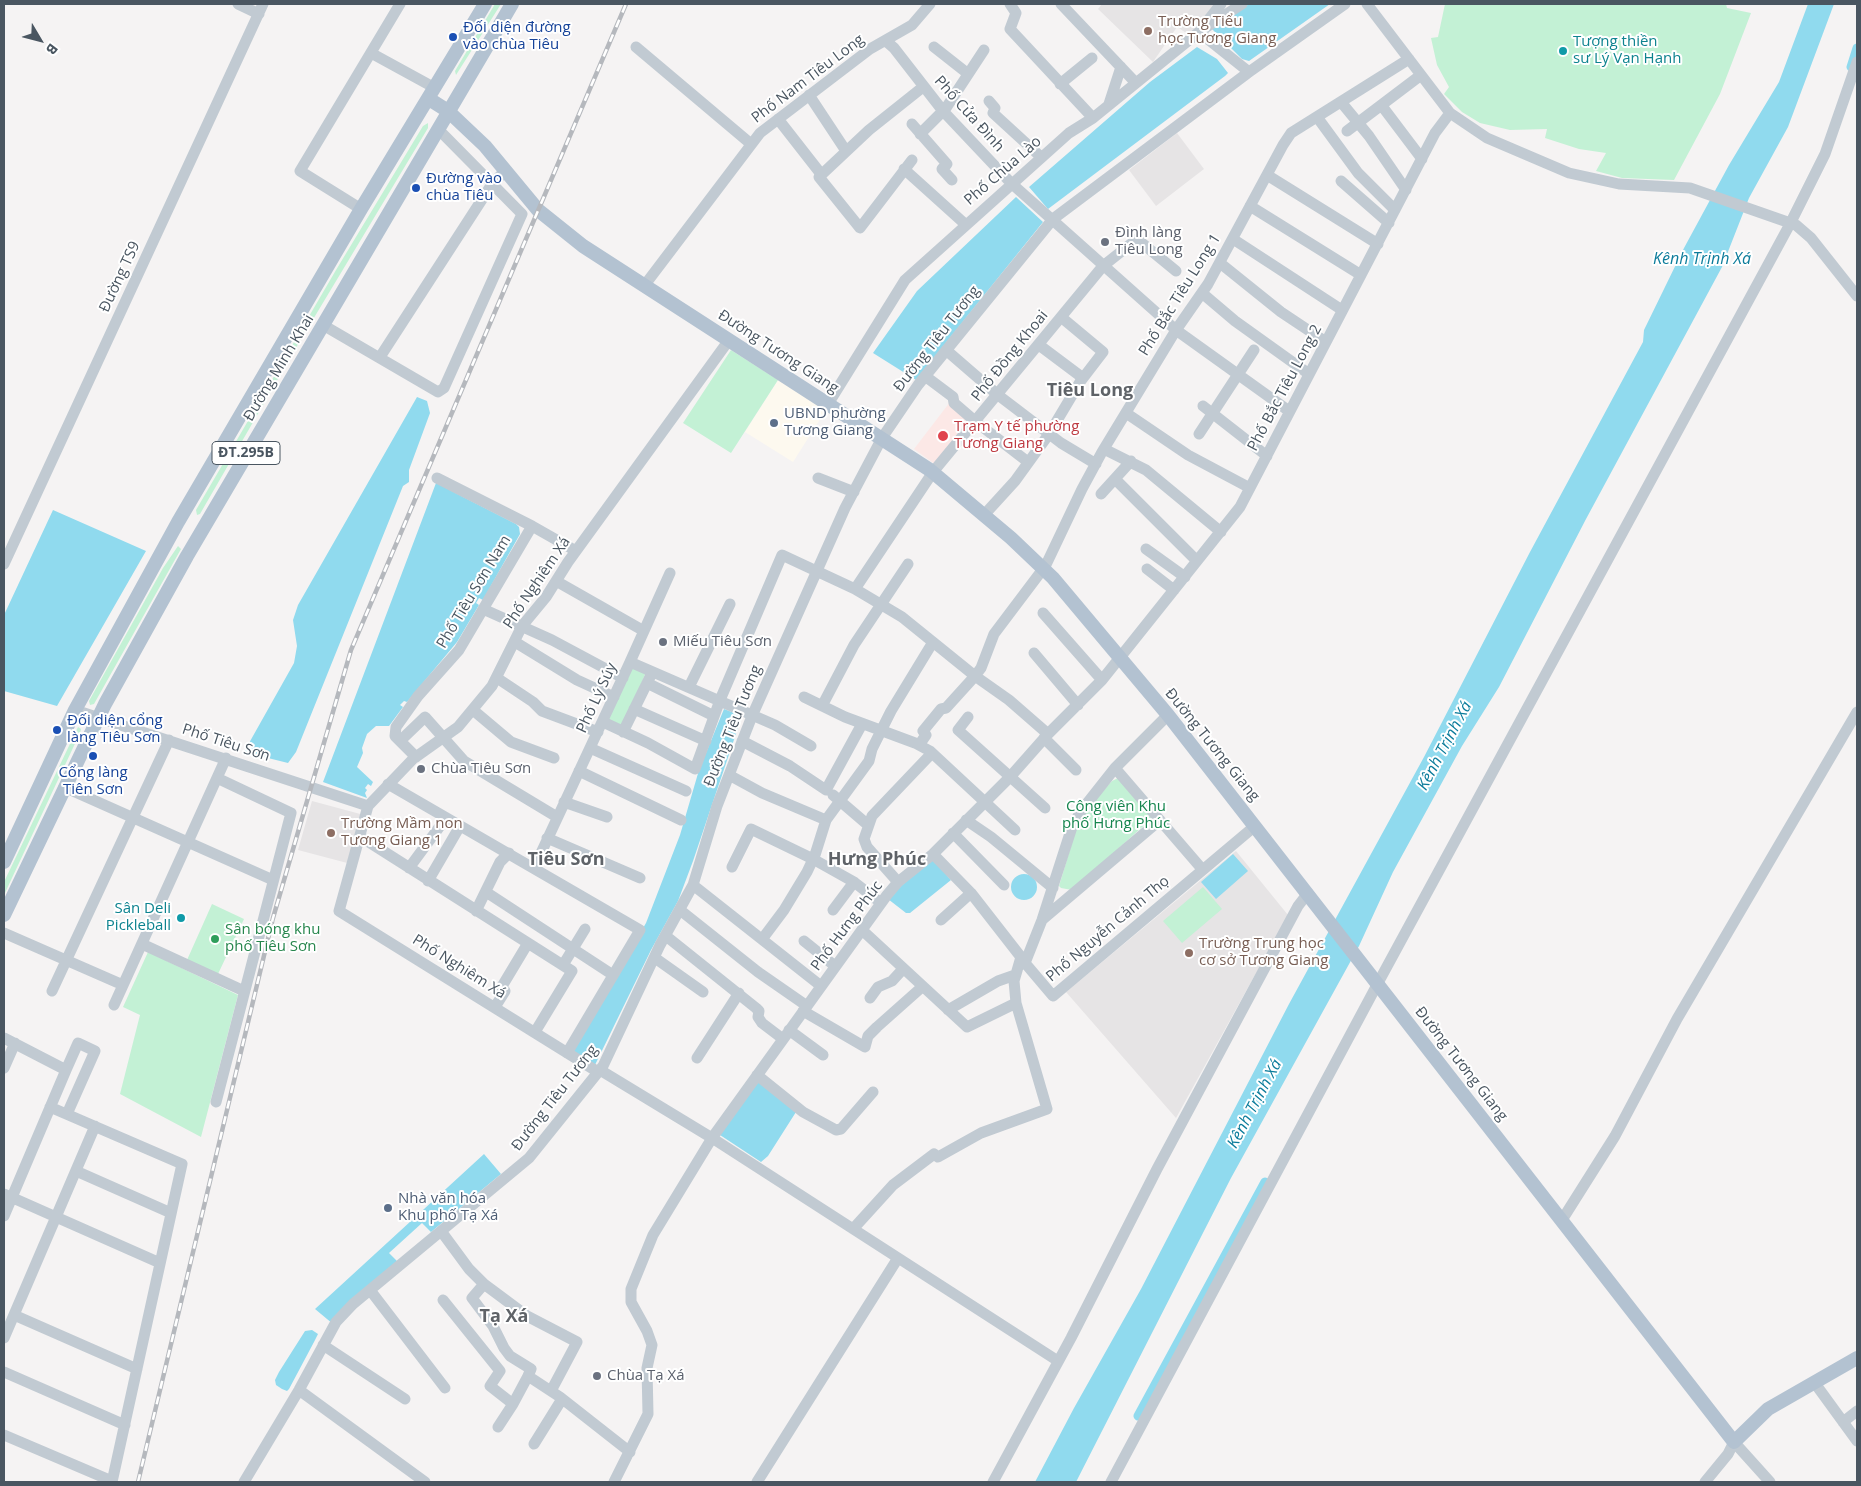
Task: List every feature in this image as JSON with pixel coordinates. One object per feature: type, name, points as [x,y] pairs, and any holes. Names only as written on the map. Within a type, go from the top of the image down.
[{"type":"main road","name":"Đường Minh Khai","points":[[4,862],[75,710],[178,522],[361,209],[485,4]]},
{"type":"main road","name":"Đường Minh Khai","points":[[4,915],[98,718],[199,534],[512,4]]},
{"type":"main road","name":"Đường Tương Giang","points":[[432,94],[486,146],[538,210],[554,224],[583,246],[644,286],[933,472],[1043,569],[1168,715],[1734,1442]]},
{"type":"main road","points":[[178,522],[199,534]]},
{"type":"main road","points":[[1734,1442],[1768,1409],[1857,1358]]},
{"type":"street","points":[[238,4],[261,9]]},
{"type":"street","points":[[361,209],[300,171],[400,4]]},
{"type":"street","name":"Phố Nam Tiêu Long","points":[[644,286],[760,133],[870,49],[912,25],[930,4]]},
{"type":"street","points":[[1025,4],[1013,8],[1010,29],[1093,118]]},
{"type":"street","points":[[1061,4],[1135,82]]},
{"type":"street","points":[[1220,4],[1199,32],[1249,72]]},
{"type":"street","name":"Phố Chùa Lào","points":[[828,404],[905,280],[1069,132],[1093,118],[1199,32],[1242,4]]},
{"type":"street","name":"Đường Tiêu Tương","points":[[244,1482],[299,1390],[336,1322],[353,1304],[529,1158],[599,1071],[614,1045],[654,958],[693,885],[742,741],[816,571],[882,438],[925,376],[1053,219],[1249,72],[1345,4]]},
{"type":"street","points":[[1367,4],[1450,112],[1487,138],[1569,173],[1619,184],[1684,188],[1715,196],[1790,224],[1803,230],[1857,296]]},
{"type":"street","name":"Đường TS9","points":[[4,564],[261,9]]},
{"type":"street","name":"Phố Cửa Đình","points":[[886,41],[894,48],[943,111],[1011,183],[1176,330],[1236,375],[1290,411]]},
{"type":"street","points":[[636,47],[751,144]]},
{"type":"street","points":[[934,47],[968,73]]},
{"type":"street","points":[[920,134],[943,111],[984,50]]},
{"type":"street","points":[[371,53],[432,94]]},
{"type":"street","points":[[1060,84],[1092,58]]},
{"type":"street","name":"Phố Bắc Tiêu Long 1","points":[[919,745],[926,735],[923,731],[940,709],[946,708],[981,668],[994,634],[1043,569],[1104,449],[1176,330],[1220,263],[1291,134],[1409,59]]},
{"type":"street","points":[[1111,1482],[1378,983],[1790,224],[1825,154],[1857,62]]},
{"type":"street","points":[[1109,104],[1121,67]]},
{"type":"street","points":[[1347,131],[1422,75]]},
{"type":"street","points":[[912,160],[860,228],[825,187],[819,177],[846,151],[923,87]]},
{"type":"street","points":[[809,95],[846,151]]},
{"type":"street","points":[[989,101],[995,108],[993,113],[1041,157]]},
{"type":"street","points":[[1341,102],[1359,123],[1406,190]]},
{"type":"street","points":[[1382,106],[1422,159]]},
{"type":"street","name":"Phố Bắc Tiêu Long 2","points":[[1120,660],[1240,507],[1435,133],[1450,112]]},
{"type":"street","points":[[1317,117],[1358,173],[1395,210]]},
{"type":"street","points":[[778,119],[822,174]]},
{"type":"street","points":[[912,124],[947,164],[942,169],[952,180]]},
{"type":"street","points":[[323,325],[438,392],[444,388],[522,214],[438,129]]},
{"type":"street","points":[[904,169],[965,224]]},
{"type":"street","points":[[380,357],[492,184],[505,171]]},
{"type":"street","points":[[1267,175],[1378,244]]},
{"type":"street","points":[[1341,181],[1388,223]]},
{"type":"street","points":[[1250,206],[1361,275]]},
{"type":"street","name":"Phố Đồng Khoai","points":[[855,589],[933,472],[1104,266],[1137,238],[1176,271]]},
{"type":"street","points":[[1233,239],[1342,310]]},
{"type":"street","points":[[1220,263],[1281,312],[1326,342]]},
{"type":"street","points":[[1202,293],[1235,321],[1309,374]]},
{"type":"street","points":[[984,516],[1015,481],[1049,434],[1083,378],[1103,352],[1061,317]]},
{"type":"street","name":"Phố Nghiêm Xá","points":[[599,1071],[567,1053],[340,911],[368,806],[416,757],[445,738],[473,710],[497,678],[522,626],[729,340]]},
{"type":"street","points":[[1039,345],[1083,378]]},
{"type":"street","points":[[946,350],[998,395],[1049,434],[1096,464]]},
{"type":"street","points":[[1199,434],[1207,410],[1231,387],[1236,375],[1254,350]]},
{"type":"street","points":[[925,376],[953,397],[954,403],[976,422],[1028,462]]},
{"type":"street","points":[[1207,410],[1267,456]]},
{"type":"street","points":[[1126,413],[1188,455],[1250,488]]},
{"type":"street","points":[[1104,449],[1146,470],[1221,532]]},
{"type":"street","points":[[1101,494],[1131,461]]},
{"type":"street","points":[[438,478],[532,526],[576,551]]},
{"type":"street","points":[[818,478],[854,492]]},
{"type":"street","points":[[1115,479],[1197,561]]},
{"type":"street","name":"Phố Tiêu Sơn Nam","points":[[400,741],[394,734],[397,724],[459,650],[532,526]]},
{"type":"street","points":[[1146,549],[1185,577]]},
{"type":"street","points":[[497,678],[533,702],[542,711],[623,732],[695,769],[720,700],[782,554],[855,589],[880,604],[933,642],[975,676],[1009,700],[1046,736],[1076,770]]},
{"type":"street","points":[[822,706],[854,646],[908,564]]},
{"type":"street","points":[[1147,570],[1174,590]]},
{"type":"street","points":[[630,662],[670,572]]},
{"type":"street","points":[[556,581],[644,632]]},
{"type":"street","points":[[689,687],[730,604]]},
{"type":"street","points":[[483,609],[522,626],[623,678]]},
{"type":"street","points":[[1044,613],[1102,680]]},
{"type":"street","points":[[515,642],[577,680],[614,697]]},
{"type":"street","points":[[763,938],[784,910],[813,859],[826,820],[869,761],[881,730],[933,642]]},
{"type":"street","points":[[1034,652],[1078,706]]},
{"type":"street","name":"Phố Hưng Phúc","points":[[614,1482],[647,1417],[647,1368],[652,1345],[630,1294],[653,1235],[712,1138],[835,966],[898,882],[933,854],[1010,777],[1046,736],[1078,706],[1120,660]]},
{"type":"street","name":"Phố Lý Súy","points":[[534,868],[556,817],[630,662],[720,700],[752,716],[782,727],[811,746]]},
{"type":"street","points":[[623,732],[653,671]]},
{"type":"street","points":[[647,683],[714,716]]},
{"type":"street","points":[[804,697],[862,724],[919,745],[932,753],[1014,830]]},
{"type":"street","points":[[634,709],[706,741]]},
{"type":"street","name":"Phố Tiêu Sơn","points":[[75,710],[368,806]]},
{"type":"street","points":[[473,710],[511,742],[554,758]]},
{"type":"street","points":[[1562,1220],[1615,1136],[1677,1019],[1857,712]]},
{"type":"street","name":"Phố Nguyễn Cảnh Thọ","points":[[1168,715],[1115,768],[1093,794],[1072,827],[1042,920],[1023,960],[1053,996],[1255,826]]},
{"type":"street","points":[[416,757],[400,741],[425,717],[464,762],[556,817]]},
{"type":"street","points":[[968,717],[958,730],[1045,808]]},
{"type":"street","points":[[826,790],[862,724]]},
{"type":"street","points":[[52,991],[168,740]]},
{"type":"street","points":[[742,741],[790,766],[826,790],[868,825]]},
{"type":"street","points":[[590,748],[686,790]]},
{"type":"street","points":[[898,882],[867,847],[864,839],[872,816],[932,753]]},
{"type":"street","points":[[114,1005],[226,758]]},
{"type":"street","points":[[1115,768],[1202,869]]},
{"type":"street","points":[[579,771],[681,820]]},
{"type":"street","points":[[729,775],[762,793],[826,820]]},
{"type":"street","points":[[216,1102],[291,813],[217,778]]},
{"type":"street","points":[[388,784],[509,852],[640,930],[567,1053]]},
{"type":"street","points":[[64,787],[273,880]]},
{"type":"street","points":[[564,802],[607,817]]},
{"type":"street","points":[[410,868],[446,818]]},
{"type":"street","points":[[966,820],[991,837],[1053,888]]},
{"type":"street","points":[[1042,920],[1160,820]]},
{"type":"street","points":[[428,880],[460,826]]},
{"type":"street","points":[[732,867],[751,829],[813,859],[854,882],[881,903]]},
{"type":"street","points":[[953,834],[990,862],[1004,885]]},
{"type":"street","points":[[360,837],[572,971],[535,1032]]},
{"type":"street","points":[[547,838],[640,878]]},
{"type":"street","points":[[476,911],[500,862],[509,852]]},
{"type":"street","points":[[853,1229],[893,1186],[934,1154],[938,1157],[980,1133],[1047,1109],[1016,1003],[1015,975],[1023,960],[971,893],[933,854]]},
{"type":"street","points":[[832,910],[854,882]]},
{"type":"street","points":[[693,885],[763,938],[821,986]]},
{"type":"street","points":[[486,892],[613,975]]},
{"type":"street","points":[[940,920],[971,893]]},
{"type":"street","points":[[993,1482],[1166,1152],[1298,906],[1308,893]]},
{"type":"street","points":[[680,910],[805,1008],[865,1047],[868,1036],[876,1026],[922,987]]},
{"type":"street","points":[[563,965],[585,929]]},
{"type":"street","points":[[862,930],[967,1028],[1016,1003]]},
{"type":"street","points":[[4,933],[123,985]]},
{"type":"street","points":[[666,936],[759,1011],[758,1017],[762,1023],[823,1054]]},
{"type":"street","points":[[804,941],[835,966]]},
{"type":"street","points":[[142,944],[244,991]]},
{"type":"street","points":[[495,1008],[505,991],[501,988],[528,944]]},
{"type":"street","points":[[654,958],[704,992]]},
{"type":"street","points":[[870,998],[878,987],[892,981],[903,969]]},
{"type":"street","points":[[948,1010],[998,981],[1015,975]]},
{"type":"street","points":[[696,1058],[738,994]]},
{"type":"street","points":[[4,1038],[66,1070]]},
{"type":"street","points":[[4,1068],[15,1043]]},
{"type":"street","points":[[4,1216],[8,1196],[78,1043],[95,1051],[67,1114]]},
{"type":"street","points":[[599,1071],[712,1138],[1058,1361]]},
{"type":"street","points":[[757,1075],[803,1112],[836,1130],[841,1129],[873,1092]]},
{"type":"street","points":[[4,1435],[112,1482],[182,1164],[50,1107]]},
{"type":"street","points":[[4,1338],[95,1126]]},
{"type":"street","points":[[76,1171],[171,1214]]},
{"type":"street","points":[[8,1196],[160,1263]]},
{"type":"street","points":[[441,1231],[469,1269],[484,1284],[527,1316],[577,1342],[551,1391]]},
{"type":"street","points":[[757,1482],[898,1258]]},
{"type":"street","points":[[484,1284],[472,1298],[493,1326],[510,1356],[531,1369],[513,1404],[498,1427]]},
{"type":"street","points":[[370,1290],[445,1388]]},
{"type":"street","points":[[442,1300],[500,1371],[490,1386],[513,1404]]},
{"type":"street","points":[[14,1315],[137,1369]]},
{"type":"street","points":[[324,1345],[405,1399]]},
{"type":"street","points":[[4,1372],[125,1425]]},
{"type":"street","points":[[528,1376],[562,1399],[630,1452]]},
{"type":"street","points":[[1814,1382],[1857,1441]]},
{"type":"street","points":[[299,1390],[425,1482]]},
{"type":"street","points":[[534,1444],[562,1399]]},
{"type":"street","points":[[1843,1422],[1857,1411]]},
{"type":"street","points":[[1709,1481],[1734,1442],[1770,1482]]},
{"type":"shaded area","name":"Trường Tiểu học Tương Giang","points":[[1102,4],[1217,4],[1191,36],[1177,27],[1153,62],[1098,9]]},
{"type":"shaded area","points":[[1177,133],[1204,169],[1156,206],[1129,170]]},
{"type":"shaded area","points":[[778,380],[826,410],[793,462],[745,432]]},
{"type":"shaded area","name":"Trạm Y tế phường Tương Giang","points":[[950,402],[974,422],[936,465],[914,449]]},
{"type":"shaded area","name":"Trường Mầm non Tương Giang 1","points":[[312,801],[364,815],[351,864],[298,850]]},
{"type":"shaded area","name":"Trường Trung học cơ sở Tương Giang","points":[[1236,851],[1288,915],[1176,1118],[1066,992]]},
{"type":"green space","points":[[495,4],[501,4],[456,75],[455,71]]},
{"type":"green space","points":[[1445,4],[1726,4],[1727,8],[1751,13],[1720,94],[1674,180],[1622,178],[1596,171],[1606,153],[1579,149],[1545,138],[1547,129],[1510,130],[1480,123],[1462,112],[1444,94],[1449,87],[1437,65],[1431,38],[1438,37]]},
{"type":"green space","points":[[428,123],[428,128],[297,346],[200,514],[197,515],[196,510],[336,270],[423,126]]},
{"type":"green space","points":[[731,350],[778,380],[731,453],[683,423]]},
{"type":"green space","points":[[178,546],[181,549],[94,704],[90,705],[89,701],[163,568]]},
{"type":"green space","points":[[632,667],[646,672],[622,730],[605,721]]},
{"type":"green space","points":[[78,727],[81,729],[80,733],[4,895],[4,882]]},
{"type":"green space","name":"Công viên Khu phố Hưng Phúc","points":[[1118,778],[1151,819],[1076,887],[1072,890],[1061,888],[1059,886],[1078,823],[1094,801],[1112,781]]},
{"type":"green space","points":[[1203,887],[1222,909],[1182,943],[1163,921]]},
{"type":"green space","name":"Sân bóng khu phố Tiêu Sơn","points":[[212,904],[244,919],[218,974],[187,960]]},
{"type":"green space","points":[[148,952],[238,995],[201,1137],[120,1094],[140,1015],[123,1007]]},
{"type":"water","points":[[1249,4],[1330,4],[1249,61],[1242,59],[1212,29]]},
{"type":"water","name":"Kênh Trịnh Xá","points":[[1808,4],[1834,4],[1788,127],[1749,198],[1722,267],[1586,519],[1499,687],[1462,746],[1393,872],[1359,946],[1231,1178],[1076,1482],[1035,1482],[1141,1289],[1289,1004],[1424,757],[1530,552],[1643,342],[1644,330],[1684,248],[1729,165],[1779,82]]},
{"type":"water","points":[[1197,47],[1217,59],[1228,73],[1048,209],[1029,187],[1150,82]]},
{"type":"water","points":[[1016,197],[1043,222],[916,380],[873,353],[917,291]]},
{"type":"water","points":[[417,397],[427,401],[430,413],[409,470],[409,482],[403,486],[296,752],[288,763],[244,752],[294,663],[297,646],[293,620],[298,605]]},
{"type":"water","points":[[436,483],[516,524],[519,527],[520,534],[483,600],[479,598],[476,603],[479,605],[457,642],[407,702],[404,701],[400,705],[403,707],[389,726],[376,726],[367,734],[362,748],[363,753],[357,767],[373,782],[371,786],[368,784],[365,788],[367,790],[365,793],[367,798],[323,782]]},
{"type":"water","points":[[53,510],[146,551],[57,706],[4,691],[4,615]]},
{"type":"water","points":[[724,709],[742,716],[693,861],[678,901],[651,950],[594,1067],[571,1051],[646,923],[680,835],[699,770]]},
{"type":"water","points":[[1233,854],[1248,871],[1216,899],[1201,882]]},
{"type":"water","points":[[931,857],[951,880],[910,913],[906,913],[888,899]]},
{"type":"water","points":[[1024,874],[1033,878],[1037,887],[1033,896],[1024,900],[1015,896],[1011,887],[1015,878]]},
{"type":"water","points":[[760,1082],[796,1112],[768,1156],[761,1162],[720,1135],[753,1086]]},
{"type":"water","points":[[484,1154],[501,1174],[431,1232],[422,1223],[389,1253],[398,1262],[333,1324],[315,1309]]},
{"type":"water","points":[[312,1330],[318,1334],[314,1342],[289,1389],[287,1391],[282,1389],[276,1385],[275,1380],[279,1372],[305,1331]]},
{"type":"waterway","points":[[1851,67],[1857,48]]},
{"type":"waterway","points":[[1138,1416],[1265,1182]]},
{"type":"railway","points":[[138,1482],[273,918],[351,650],[626,4]]},
{"type":"place","name":"Trường Tiểu học Tương Giang","points":[[1148,31]]},
{"type":"place","name":"Đối diện đường vào chùa Tiêu","points":[[453,37]]},
{"type":"place","name":"Tượng thiền sư Lý Vạn Hạnh","points":[[1563,51]]},
{"type":"place","name":"Đường vào chùa Tiêu","points":[[416,188]]},
{"type":"place","name":"Đình làng Tiêu Long","points":[[1105,242]]},
{"type":"place","name":"UBND phường Tương Giang","points":[[774,423]]},
{"type":"place","name":"Trạm Y tế phường Tương Giang","points":[[943,436]]},
{"type":"place","name":"Miếu Tiêu Sơn","points":[[663,642]]},
{"type":"place","name":"Đối diện cổng làng Tiêu Sơn","points":[[57,730]]},
{"type":"place","name":"Cổng làng Tiên Sơn","points":[[93,756]]},
{"type":"place","name":"Chùa Tiêu Sơn","points":[[421,769]]},
{"type":"place","name":"Trường Mầm non Tương Giang 1","points":[[331,833]]},
{"type":"place","name":"Sân Deli Pickleball","points":[[181,918]]},
{"type":"place","name":"Sân bóng khu phố Tiêu Sơn","points":[[215,939]]},
{"type":"place","name":"Trường Trung học cơ sở Tương Giang","points":[[1189,953]]},
{"type":"place","name":"Nhà văn hóa Khu phố Tạ Xá","points":[[388,1208]]},
{"type":"place","name":"Chùa Tạ Xá","points":[[597,1376]]},
{"type":"district","name":"Tiêu Long","points":[[1090,391]]},
{"type":"district","name":"Tiêu Sơn","points":[[566,860]]},
{"type":"district","name":"Hưng Phúc","points":[[877,860]]},
{"type":"district","name":"Tạ Xá","points":[[504,1317]]}]
